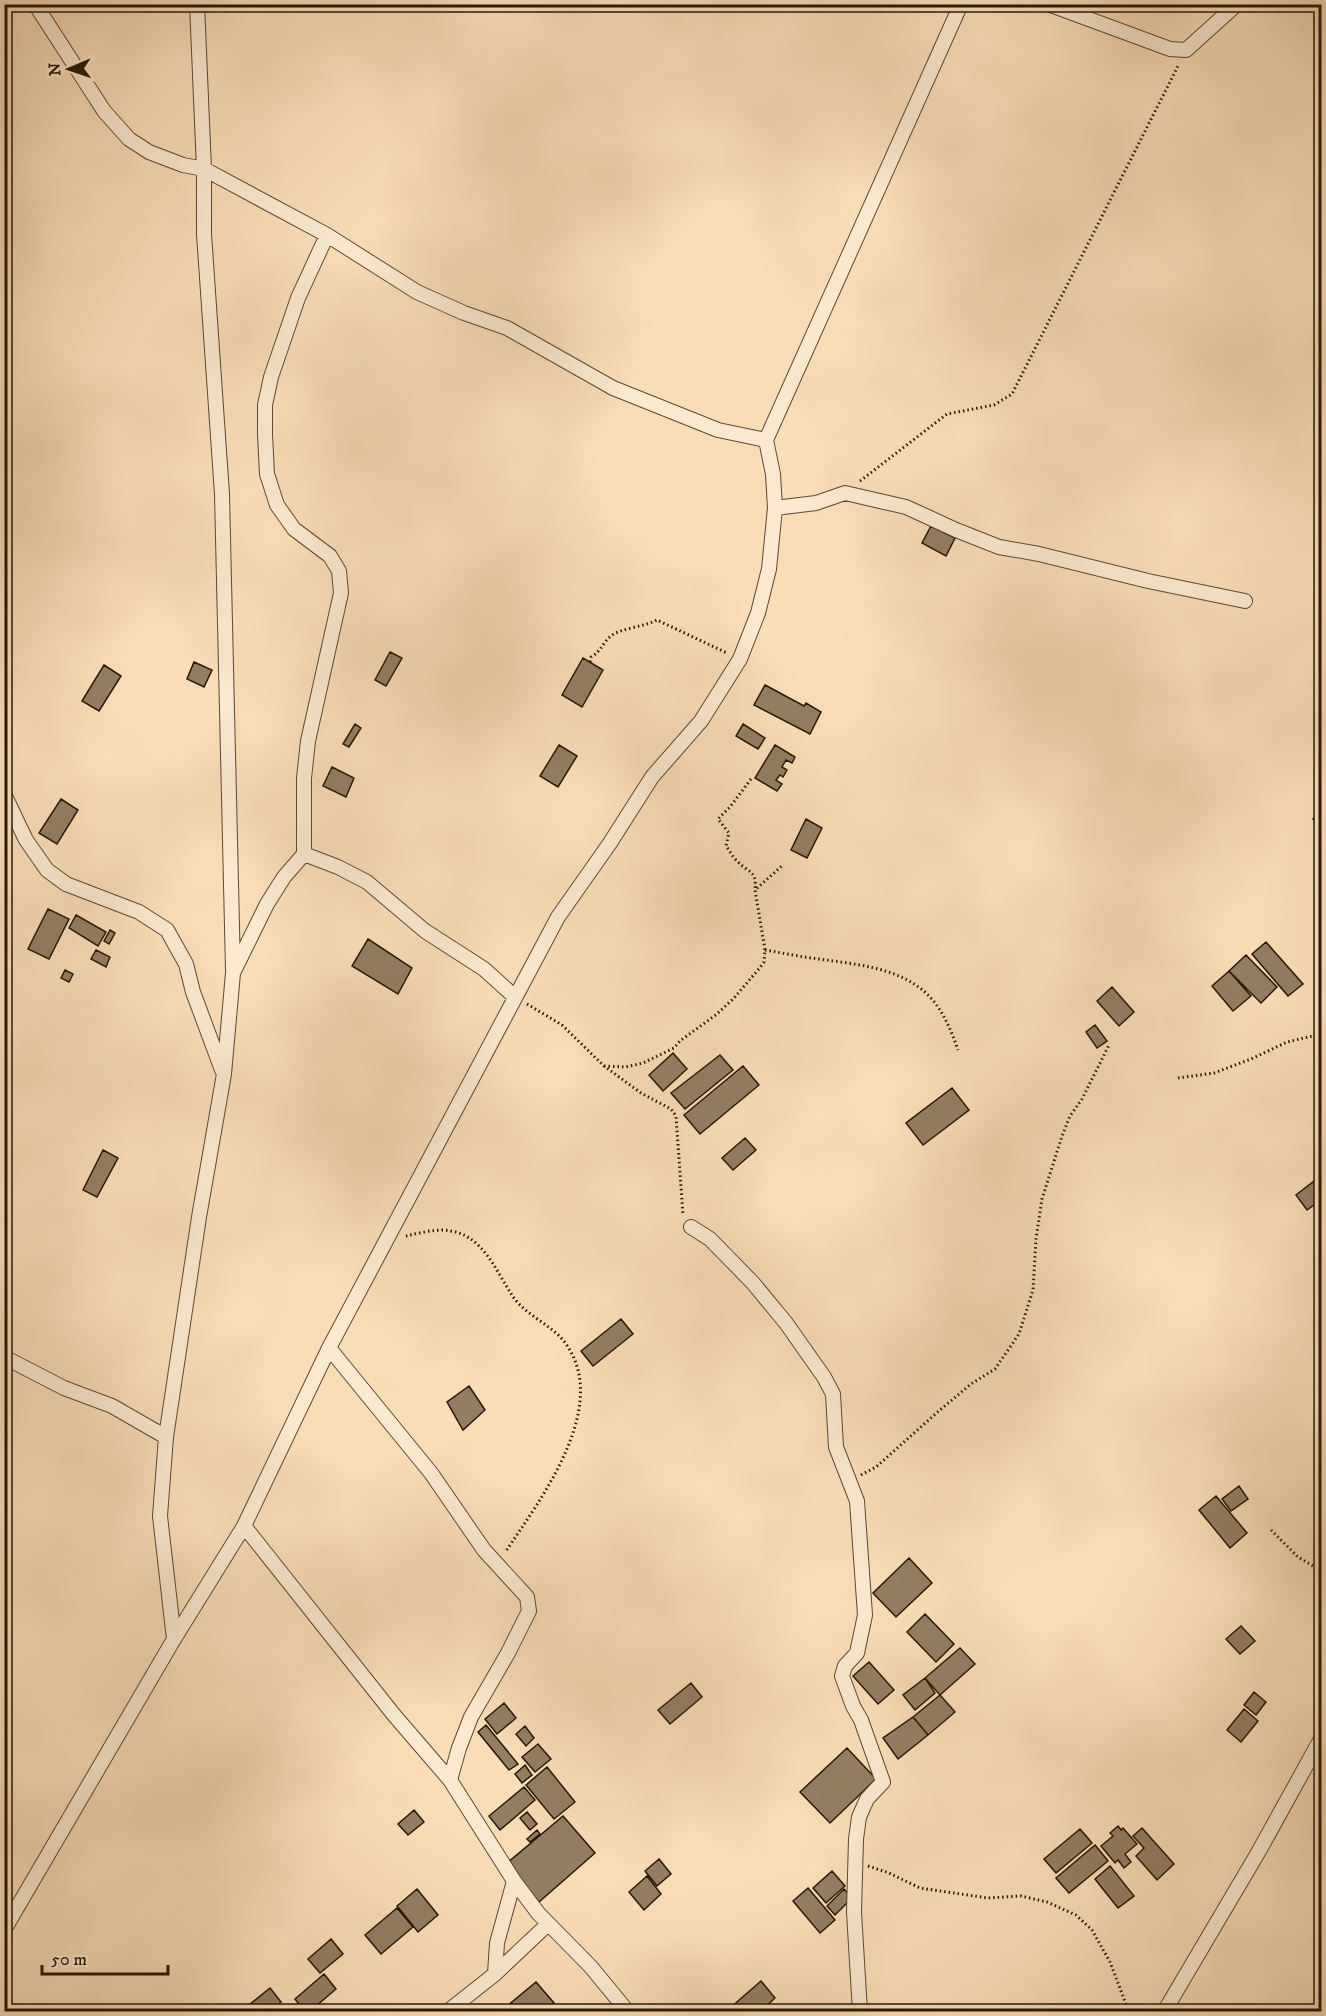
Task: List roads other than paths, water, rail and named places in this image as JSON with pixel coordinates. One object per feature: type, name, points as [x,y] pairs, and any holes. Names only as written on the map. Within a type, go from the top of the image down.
[{"type":"street","points":[[35,4],[104,111],[129,139],[149,152],[183,165],[204,169],[327,236],[417,292],[464,313],[507,328],[613,388],[718,430],[766,440]]},
{"type":"street","points":[[174,1639],[160,1516],[166,1437],[199,1217],[224,1074],[233,973],[222,494],[204,234],[204,169],[197,4]]},
{"type":"street","points":[[4,1930],[174,1639],[244,1526],[329,1348],[558,916],[610,843],[652,777],[701,721],[740,659],[758,613],[769,569],[775,508],[773,474],[766,440],[961,4]]},
{"type":"street","points":[[1048,4],[1170,49],[1186,50],[1237,4]]},
{"type":"street","points":[[233,973],[267,904],[284,877],[304,854],[304,778],[308,741],[341,593],[339,571],[330,556],[294,530],[277,505],[267,474],[265,405],[271,377],[282,339],[298,298],[327,236]]},
{"type":"street","points":[[775,508],[816,503],[845,493],[906,507],[999,547],[1245,601]]},
{"type":"street","points":[[4,794],[26,840],[47,870],[66,884],[139,912],[167,930],[186,964],[193,992],[224,1074]]},
{"type":"street","points":[[304,854],[338,867],[367,882],[425,931],[484,969],[515,996]]},
{"type":"street","points":[[691,1227],[710,1239],[753,1283],[786,1323],[824,1377],[833,1394],[836,1447],[857,1501],[865,1615],[857,1653],[845,1666],[842,1676],[877,1761],[883,1782],[867,1799],[859,1817],[855,1861],[854,1930],[860,2012]]},
{"type":"street","points":[[329,1348],[411,1448],[484,1550],[527,1597],[529,1611],[471,1717],[450,1780]]},
{"type":"street","points":[[4,1357],[64,1388],[112,1406],[166,1437]]},
{"type":"street","points":[[244,1526],[394,1715],[450,1780],[514,1881],[548,1924],[591,1966],[628,2012]]},
{"type":"street","points":[[1164,2012],[1259,1851],[1322,1737]]},
{"type":"street","points":[[495,1974],[497,1942],[514,1881]]},
{"type":"street","points":[[447,2012],[495,1974],[548,1924]]}]
